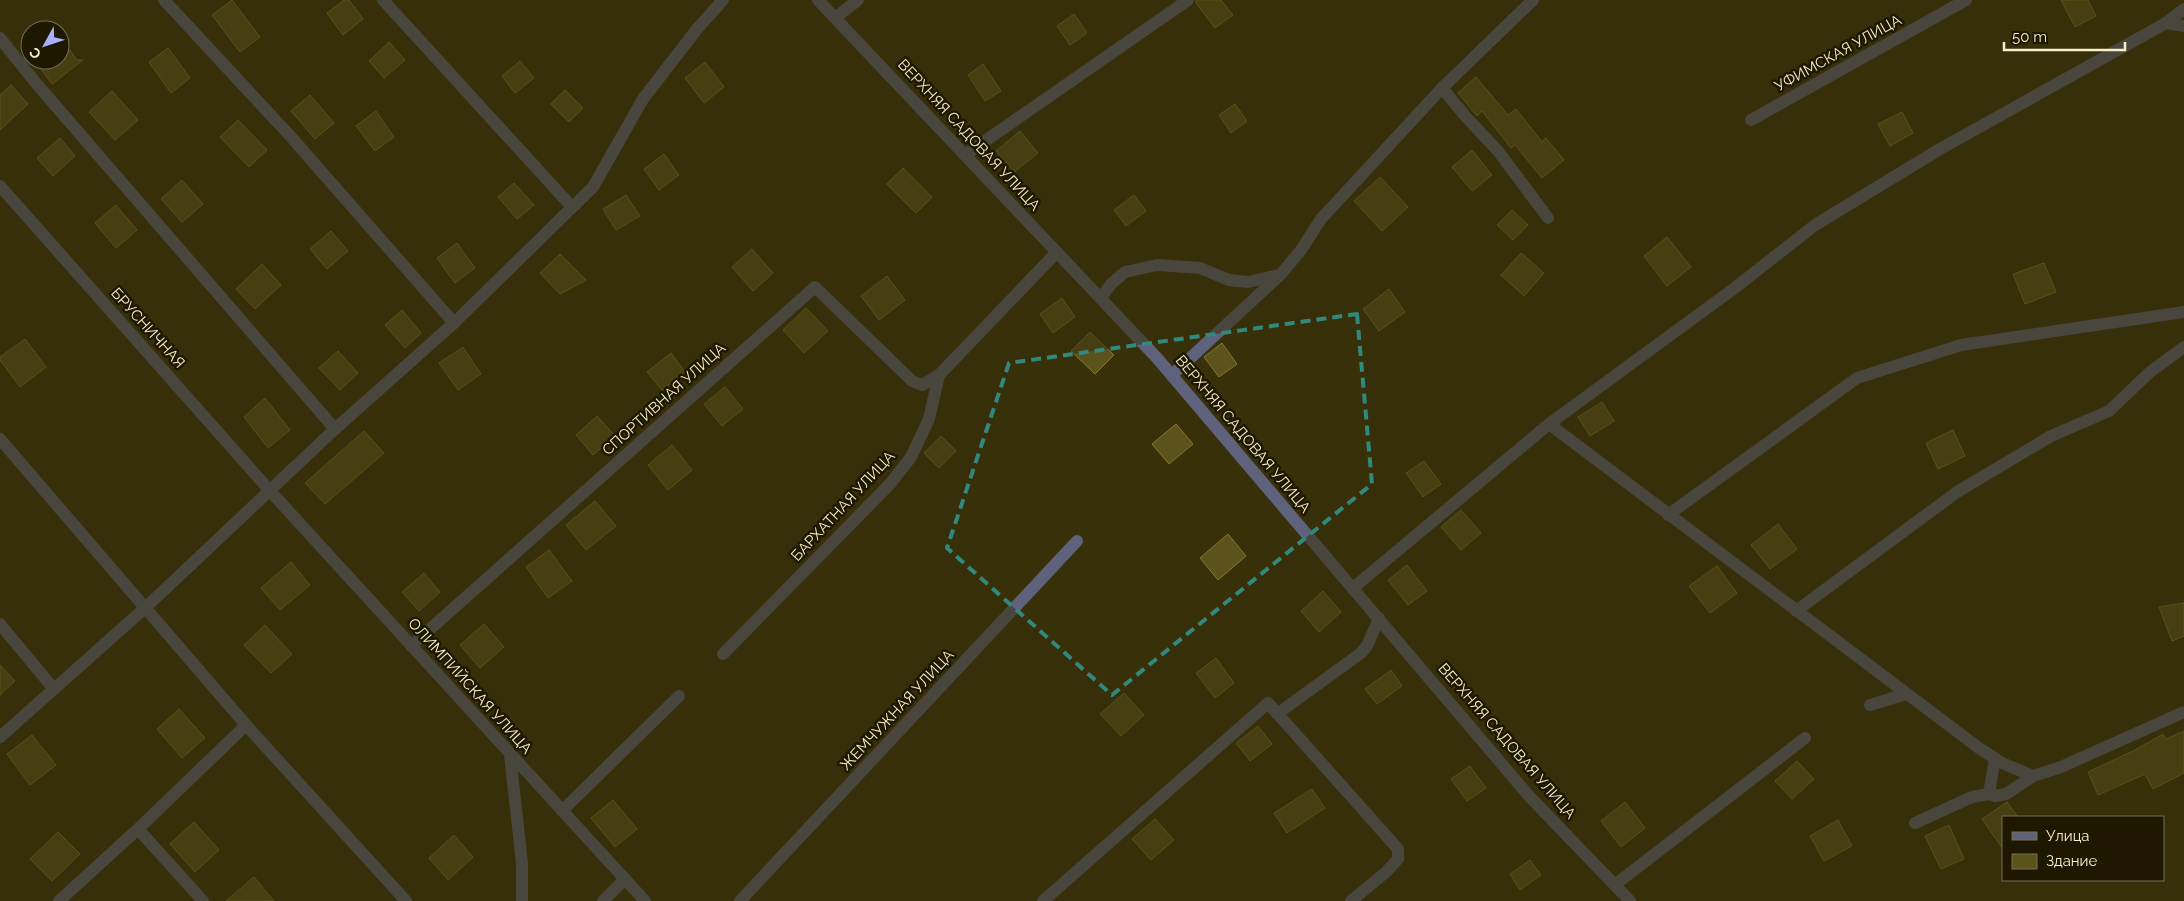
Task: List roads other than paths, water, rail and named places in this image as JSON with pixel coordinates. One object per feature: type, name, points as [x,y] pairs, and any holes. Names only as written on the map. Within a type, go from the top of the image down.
[{"type":"street","points":[[164,0],[292,138],[454,323]]},
{"type":"street","points":[[383,0],[572,207]]},
{"type":"street","points":[[0,737],[145,608],[335,430],[454,323],[593,187],[642,99],[697,29],[723,0]]},
{"type":"street","name":"ВЕРХНЯЯ САДОВАЯ УЛИЦА","points":[[818,0],[1172,375],[1529,796],[1616,884],[1630,901]]},
{"type":"street","points":[[835,18],[858,0]]},
{"type":"street","points":[[965,155],[1188,0]]},
{"type":"street","points":[[1172,375],[1281,274],[1301,250],[1321,219],[1442,88],[1534,0]]},
{"type":"street","name":"УФИМСКАЯ УЛИЦА","points":[[1751,120],[1966,0]]},
{"type":"street","points":[[1353,588],[1549,424],[1736,287],[1815,225],[1940,149],[2166,23],[2184,9]]},
{"type":"street","points":[[2166,23],[2184,26]]},
{"type":"street","points":[[0,38],[35,82],[335,430]]},
{"type":"street","points":[[1442,88],[1498,151],[1548,218]]},
{"type":"street","name":"БРУСНИЧНАЯ","points":[[0,186],[271,492]]},
{"type":"street","points":[[939,375],[1057,252]]},
{"type":"street","points":[[1101,298],[1111,284],[1125,272],[1157,265],[1195,267],[1229,280],[1248,282],[1281,274]]},
{"type":"street","name":"СПОРТИВНАЯ УЛИЦА","points":[[411,646],[815,287],[912,382],[922,385],[939,375]]},
{"type":"street","points":[[1668,515],[1857,378],[1961,345],[2184,312]]},
{"type":"street","points":[[1796,611],[1957,492],[2051,436],[2109,411],[2150,372],[2184,348]]},
{"type":"street","name":"БАРХАТНАЯ УЛИЦА","points":[[723,654],[890,484],[911,457],[929,419],[939,375]]},
{"type":"street","points":[[1549,424],[1906,694],[1995,758],[2033,776]]},
{"type":"street","points":[[0,440],[246,725],[406,901]]},
{"type":"street","name":"ОЛИМПИЙСКАЯ УЛИЦА","points":[[271,492],[645,901]]},
{"type":"street","name":"ЖЕМЧУЖНАЯ УЛИЦА","points":[[740,901],[1077,541]]},
{"type":"street","points":[[1277,714],[1362,653],[1379,618]]},
{"type":"street","points":[[0,624],[54,689]]},
{"type":"street","points":[[1870,705],[1906,694]]},
{"type":"street","points":[[562,811],[679,696]]},
{"type":"street","points":[[1043,901],[1268,703],[1398,849],[1398,859],[1386,872],[1351,901]]},
{"type":"street","points":[[1915,823],[1972,797],[2006,794],[2033,776],[2061,767],[2184,712]]},
{"type":"street","points":[[60,901],[246,725]]},
{"type":"street","points":[[1616,884],[1805,738]]},
{"type":"street","points":[[510,755],[522,863],[522,901]]},
{"type":"street","points":[[1989,794],[1995,758]]},
{"type":"street","points":[[138,829],[203,901]]},
{"type":"street","points":[[603,901],[625,879]]}]
